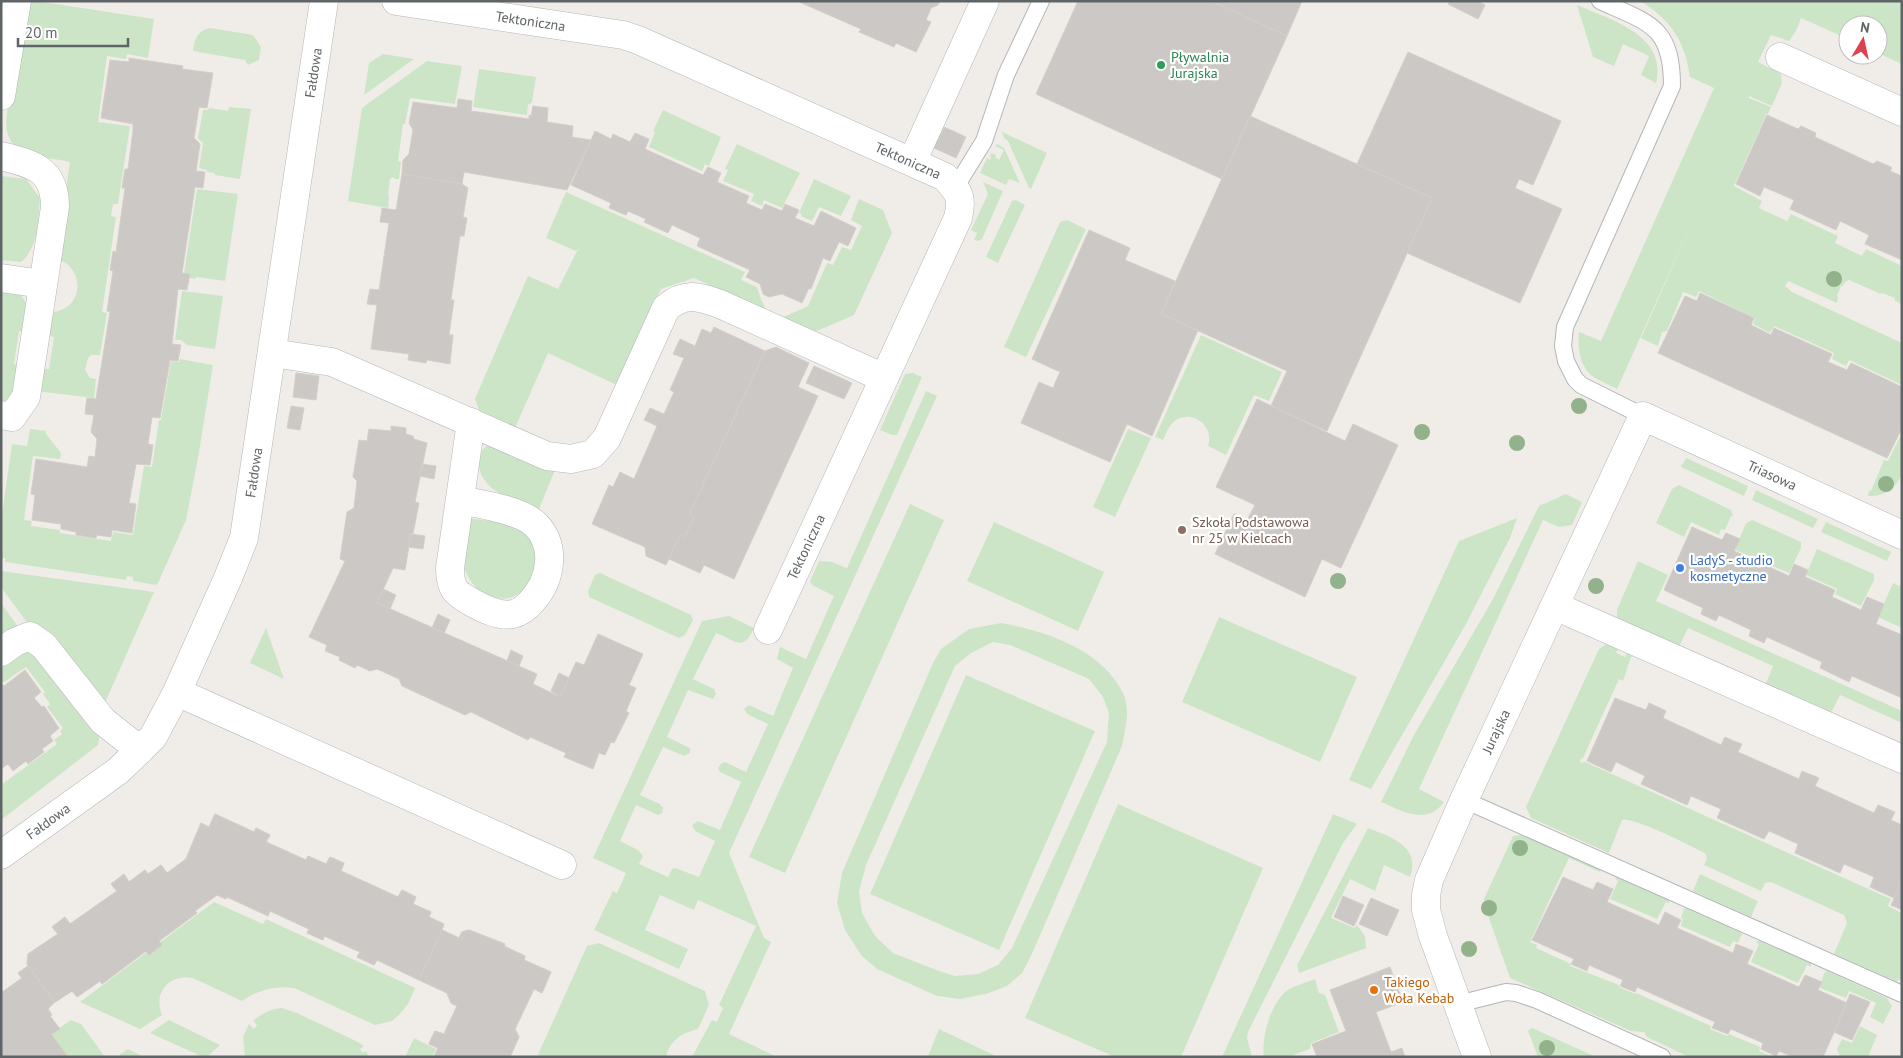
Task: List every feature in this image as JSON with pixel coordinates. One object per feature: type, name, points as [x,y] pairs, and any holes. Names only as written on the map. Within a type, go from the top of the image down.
[{"type":"street","points":[[1,96],[17,1]]},
{"type":"street","name":"Fałdowa","points":[[1,855],[118,771],[153,737],[177,692],[244,538],[324,1]]},
{"type":"street","points":[[912,162],[985,1]]},
{"type":"street","name":"Tektoniczna","points":[[409,2],[623,35],[638,40],[945,177],[954,188],[961,202],[958,218],[768,630]]},
{"type":"street","points":[[1780,57],[1902,112]]},
{"type":"street","points":[[1,156],[35,167],[43,172],[52,183],[55,207],[26,397],[12,417],[1,415]]},
{"type":"street","points":[[1,278],[42,284]]},
{"type":"street","points":[[272,353],[332,362],[547,456],[571,459],[593,454],[607,438],[666,308],[677,298],[697,296],[720,304],[884,378]]},
{"type":"street","name":"Triasowa","points":[[1643,416],[1900,531]]},
{"type":"street","name":"Jurajska","points":[[1477,1057],[1426,910],[1429,880],[1464,800],[1643,416]]},
{"type":"street","points":[[460,500],[502,508],[517,514],[536,524],[544,537],[550,567],[546,582],[538,595],[526,608],[513,614],[494,613],[460,596],[450,583],[450,568],[471,422]]},
{"type":"street","points":[[1555,606],[1902,759]]},
{"type":"street","points":[[1,652],[15,642],[30,636],[44,646],[103,721],[140,750]]},
{"type":"street","points":[[177,692],[562,865]]},
{"type":"lane","points":[[954,188],[984,142],[1006,75],[1041,1]]},
{"type":"lane","points":[[1600,1],[1648,23],[1667,44],[1672,65],[1672,86],[1565,327],[1564,346],[1570,372],[1581,385],[1643,416]]},
{"type":"lane","points":[[1464,800],[1902,994]]},
{"type":"lane","points":[[1458,1004],[1506,992],[1516,993],[1537,1000],[1662,1057]]},
{"type":"green space","points":[[25,1],[36,1],[154,19],[148,58],[127,54],[126,59],[107,56],[98,122],[130,126],[118,204],[113,204],[111,216],[116,217],[102,312],[107,313],[100,355],[91,355],[88,358],[85,370],[90,378],[96,379],[94,398],[36,391],[39,368],[49,369],[54,337],[44,335],[48,310],[56,312],[72,302],[76,295],[77,280],[70,266],[63,261],[61,263],[55,259],[70,162],[27,153],[19,149],[12,142],[8,133],[6,120]]},
{"type":"green space","points":[[1640,1],[1902,1],[1902,64],[1888,58],[1888,15],[1838,15],[1838,35],[1801,18],[1796,31],[1789,41],[1771,35],[1758,62],[1781,74],[1782,83],[1772,106],[1749,96],[1749,98],[1771,107],[1768,114],[1765,114],[1734,186],[1762,201],[1759,208],[1787,221],[1791,214],[1838,236],[1835,243],[1862,256],[1866,249],[1902,266],[1902,304],[1895,301],[1895,298],[1849,280],[1841,286],[1837,296],[1837,303],[1788,281],[1785,286],[1792,292],[1902,343],[1902,385],[1849,360],[1846,366],[1832,359],[1834,353],[1774,326],[1770,333],[1753,324],[1755,318],[1699,291],[1696,297],[1683,292],[1667,331],[1662,332],[1658,346],[1641,338],[1694,218],[1617,389],[1595,378],[1586,369],[1579,351],[1579,332],[1601,341],[1714,88],[1690,77],[1688,64],[1675,33],[1651,8]]},
{"type":"green space","points":[[1577,5],[1620,24],[1645,41],[1654,53],[1657,66],[1656,83],[1641,75],[1649,56],[1623,44],[1614,66],[1593,57]]},
{"type":"green space","points":[[210,28],[253,35],[261,47],[259,60],[248,65],[245,60],[193,51],[199,33]]},
{"type":"green space","points":[[383,54],[414,59],[364,95],[369,63]]},
{"type":"green space","points":[[427,61],[462,66],[455,104],[410,98],[405,124],[403,124],[398,161],[401,162],[399,179],[393,177],[390,179],[388,208],[348,201],[362,108]]},
{"type":"green space","points":[[479,69],[536,77],[532,102],[528,105],[527,115],[473,107]]},
{"type":"green space","points":[[229,107],[251,109],[240,179],[215,175],[199,168],[203,143],[198,138],[203,110],[208,110],[209,108],[228,111]]},
{"type":"green space","points":[[663,110],[721,137],[709,166],[705,164],[702,171],[649,147],[655,132],[653,131]]},
{"type":"green space","points":[[1002,132],[1047,153],[1031,189],[1029,188]]},
{"type":"green space","points":[[737,144],[800,173],[782,208],[764,200],[762,206],[751,201],[754,194],[723,181],[728,170],[725,169]]},
{"type":"green space","points":[[997,144],[1004,148],[1020,183],[1009,179],[1006,185],[980,173],[987,158],[990,160],[991,157],[989,155],[991,153],[996,155],[995,157],[999,160],[1004,150],[995,146]]},
{"type":"green space","points":[[1,176],[26,179],[40,198],[38,224],[34,241],[27,256],[21,262],[1,260]]},
{"type":"green space","points":[[814,179],[851,196],[841,216],[819,207],[812,221],[801,216],[802,214],[799,213]]},
{"type":"green space","points":[[983,182],[1003,191],[982,239],[978,241],[974,240],[977,233],[971,230],[988,194]]},
{"type":"green space","points":[[197,189],[238,194],[225,281],[196,277],[195,279],[190,278],[190,273],[184,273]]},
{"type":"green space","points":[[566,192],[745,272],[741,280],[757,287],[769,316],[746,302],[694,278],[661,289],[617,385],[548,353],[515,428],[481,415],[475,399],[528,276],[558,289],[579,247],[576,251],[546,238]]},
{"type":"green space","points":[[859,199],[883,210],[892,233],[854,315],[810,334],[777,320],[808,306],[827,263],[833,265],[842,247],[851,250],[862,226],[851,220]]},
{"type":"green space","points":[[1016,200],[1025,205],[998,263],[986,257],[1012,201]]},
{"type":"green space","points":[[1067,220],[1086,229],[1026,357],[1004,347],[1060,222]]},
{"type":"green space","points":[[1,286],[17,293],[25,302],[28,332],[19,331],[14,364],[24,366],[22,377],[11,398],[1,404]]},
{"type":"green space","points":[[182,291],[223,296],[215,349],[187,345],[181,340],[175,340]]},
{"type":"green space","points":[[1201,335],[1282,372],[1269,401],[1254,395],[1226,455],[1208,446],[1208,430],[1198,420],[1191,417],[1183,417],[1176,420],[1169,428],[1163,440],[1155,437]]},
{"type":"green space","points":[[180,359],[213,365],[186,520],[158,583],[156,585],[133,581],[133,577],[127,576],[126,580],[5,562],[5,558],[1,558],[1,522],[12,444],[27,446],[30,429],[46,431],[46,434],[61,453],[60,459],[33,456],[24,520],[32,521],[31,526],[60,530],[60,533],[111,541],[113,532],[133,535],[144,466],[152,467],[171,361],[179,362]]},
{"type":"green space","points":[[913,373],[922,377],[897,435],[880,430],[905,374]]},
{"type":"green space","points":[[926,391],[937,396],[729,853],[764,938],[771,942],[729,1034],[777,1057],[692,1057],[712,1020],[717,1022],[723,1008],[719,1005],[756,926],[698,900],[694,910],[660,895],[645,930],[688,949],[679,969],[594,930],[613,891],[617,893],[626,873],[593,858],[702,621],[729,616],[754,628],[750,636],[742,642],[733,641],[716,633],[693,679],[714,689],[716,694],[713,699],[688,690],[667,737],[690,748],[690,753],[684,756],[663,747],[640,795],[660,804],[663,808],[662,813],[658,815],[636,805],[620,841],[638,850],[643,856],[639,864],[668,877],[672,869],[675,868],[699,877],[715,841],[695,831],[692,825],[698,821],[720,830],[741,782],[720,772],[718,768],[725,762],[746,772],[768,724],[747,714],[744,709],[749,705],[773,716],[793,668],[777,659],[780,647],[806,659],[834,596],[812,585],[810,581],[819,561],[832,562],[847,568]]},
{"type":"green space","points":[[1128,429],[1151,438],[1115,517],[1093,507]]},
{"type":"green space","points":[[1902,433],[1902,473],[1900,478],[1889,491],[1879,495],[1868,496],[1869,490],[1871,491],[1884,460],[1888,461]]},
{"type":"green space","points":[[489,445],[555,470],[539,509],[501,494],[488,484],[479,469],[479,463],[482,451]]},
{"type":"green space","points":[[1686,458],[1748,486],[1744,496],[1681,467]]},
{"type":"green space","points":[[1679,485],[1731,510],[1733,516],[1731,516],[1725,530],[1721,529],[1719,535],[1691,522],[1684,537],[1656,523],[1672,489]]},
{"type":"green space","points":[[1756,490],[1818,519],[1813,528],[1752,500]]},
{"type":"green space","points":[[1566,494],[1582,502],[1572,525],[1559,527],[1543,520],[1419,789],[1444,802],[1437,809],[1422,815],[1406,812],[1381,802],[1414,735],[1493,599],[1539,506]]},
{"type":"green space","points":[[910,504],[944,520],[785,873],[749,857]]},
{"type":"green space","points":[[468,518],[506,524],[523,531],[530,537],[537,551],[537,572],[523,591],[511,597],[493,598],[477,589],[471,582],[463,559]]},
{"type":"green space","points":[[1517,518],[1510,538],[1466,624],[1371,789],[1349,780],[1459,541]]},
{"type":"green space","points":[[1752,520],[1801,542],[1801,548],[1789,573],[1735,550],[1746,523]]},
{"type":"green space","points":[[994,522],[1104,572],[1078,631],[967,581]]},
{"type":"green space","points":[[1826,522],[1891,552],[1887,561],[1821,532]]},
{"type":"green space","points":[[1817,549],[1874,574],[1874,580],[1861,606],[1835,594],[1837,589],[1806,575]]},
{"type":"green space","points":[[1638,561],[1668,575],[1656,601],[1902,711],[1902,723],[1840,695],[1830,715],[1765,686],[1773,666],[1688,628],[1679,647],[1617,621],[1617,610]]},
{"type":"green space","points":[[1,571],[154,592],[104,705],[86,691],[36,624],[28,624],[1,587]]},
{"type":"green space","points":[[600,573],[691,615],[693,620],[685,635],[679,638],[589,597],[588,591],[595,575]]},
{"type":"green space","points":[[1893,583],[1902,587],[1902,628],[1878,617]]},
{"type":"green space","points":[[1,603],[19,628],[1,641]]},
{"type":"green space","points":[[1219,617],[1357,677],[1320,762],[1182,702]]},
{"type":"green space","points":[[1001,623],[1036,631],[1071,644],[1101,665],[1113,678],[1123,693],[1127,713],[1122,746],[1022,973],[1007,986],[986,994],[960,999],[937,996],[877,969],[861,955],[845,930],[837,903],[842,873],[933,663],[941,649],[969,629]],"holes":[[[993,642],[1010,645],[1089,679],[1103,697],[1109,713],[1107,742],[1012,948],[998,965],[978,974],[955,976],[893,953],[875,936],[862,913],[859,891],[866,865],[955,666],[971,653]]]},
{"type":"green space","points":[[266,628],[284,679],[250,663]]},
{"type":"green space","points":[[1606,644],[1618,649],[1616,653],[1625,657],[1627,653],[1633,657],[1631,657],[1623,681],[1619,679],[1583,758],[1580,760],[1581,763],[1585,762],[1891,899],[1888,906],[1902,913],[1902,979],[1896,981],[1834,954],[1847,923],[1844,915],[1771,882],[1765,883],[1761,891],[1704,865],[1707,858],[1705,853],[1663,833],[1629,820],[1622,820],[1609,853],[1531,818],[1526,807],[1599,649]]},
{"type":"green space","points":[[15,650],[32,651],[100,733],[98,745],[1,820],[1,785],[57,744],[54,740],[62,734],[60,731],[63,728],[47,707],[50,704],[43,694],[45,692],[26,667],[4,682],[1,681],[1,659]]},
{"type":"green space","points":[[966,675],[1095,731],[999,950],[870,894]]},
{"type":"green space","points":[[1118,804],[1263,868],[1181,1057],[1115,1057],[1025,1018]]},
{"type":"green space","points":[[1333,814],[1357,824],[1343,843],[1248,1032],[1247,1038],[1252,1057],[1222,1057]]},
{"type":"green space","points":[[1368,828],[1394,839],[1408,850],[1412,866],[1410,877],[1384,865],[1375,891],[1350,879],[1331,918],[1355,928],[1357,925],[1365,936],[1366,948],[1299,973],[1297,965]]},
{"type":"green space","points":[[1523,835],[1600,869],[1600,872],[1569,858],[1530,942],[1537,945],[1536,948],[1571,964],[1570,966],[1619,985],[1619,987],[1711,1026],[1710,1029],[1727,1036],[1729,1034],[1760,1047],[1759,1051],[1773,1057],[1689,1057],[1647,1037],[1644,1032],[1631,1031],[1510,978],[1484,904],[1484,899],[1513,836]]},
{"type":"green space","points":[[1700,874],[1758,901],[1751,917],[1693,891]]},
{"type":"green space","points":[[1617,877],[1669,899],[1669,903],[1666,902],[1657,919],[1610,899],[1618,881],[1615,878]]},
{"type":"green space","points":[[214,902],[263,924],[266,919],[415,988],[408,1004],[392,1021],[375,1025],[294,988],[280,987],[267,989],[242,1001],[193,978],[184,977],[165,986],[160,999],[162,1015],[140,1029],[80,1002]]},
{"type":"green space","points":[[1686,908],[1741,932],[1742,936],[1738,943],[1733,941],[1730,947],[1681,926],[1683,919],[1681,918]]},
{"type":"green space","points":[[1759,940],[1811,963],[1811,967],[1807,965],[1798,983],[1751,962],[1759,944],[1756,942]]},
{"type":"green space","points":[[599,943],[705,991],[709,1005],[698,1029],[678,1038],[670,1046],[666,1057],[537,1057],[587,946]]},
{"type":"green space","points":[[1827,971],[1887,998],[1892,1006],[1883,1024],[1870,1017],[1876,1003],[1849,991],[1846,998],[1820,988],[1824,973]]},
{"type":"green space","points":[[1315,979],[1319,993],[1325,995],[1339,1032],[1311,1043],[1310,1049],[1288,1057],[1264,1057],[1263,1049],[1266,1030],[1277,1002],[1289,989]]},
{"type":"green space","points":[[282,1008],[297,1013],[358,1042],[364,1046],[360,1049],[363,1053],[366,1051],[369,1057],[245,1057],[243,1037],[249,1024],[254,1029],[257,1025],[253,1021],[256,1018],[274,1009]]},
{"type":"green space","points":[[71,1020],[81,1024],[105,1057],[68,1057],[51,1034]]},
{"type":"green space","points":[[169,1020],[220,1045],[207,1057],[203,1057],[150,1033]]},
{"type":"green space","points":[[1860,1026],[1877,1035],[1868,1057],[1840,1057],[1837,1049],[1842,1039],[1852,1043]]},
{"type":"green space","points":[[1532,1028],[1596,1057],[1538,1057],[1528,1031]]},
{"type":"green space","points":[[939,1029],[998,1057],[928,1056]]},
{"type":"green space","points":[[414,1038],[436,1049],[432,1057],[405,1057]]},
{"type":"green space","points":[[128,1049],[144,1057],[120,1057],[119,1055]]},
{"type":"building","points":[[797,1],[940,1],[938,5],[931,8],[926,20],[931,22],[916,52],[896,43],[894,47],[859,32],[861,29]]},
{"type":"building","name":"Pływalnia Jurajska","points":[[1078,1],[1211,1],[1287,36],[1222,179],[1036,94]]},
{"type":"building","points":[[1211,1],[1302,1],[1287,36]]},
{"type":"building","points":[[1450,1],[1477,1],[1485,5],[1478,19],[1448,4]]},
{"type":"building","points":[[1408,52],[1561,121],[1533,185],[1519,179],[1515,188],[1562,209],[1520,303],[1407,253],[1432,198],[1357,164]]},
{"type":"building","points":[[129,58],[183,66],[182,69],[213,73],[207,108],[199,107],[194,138],[200,144],[196,171],[205,172],[203,188],[195,187],[182,273],[190,274],[187,290],[178,289],[172,344],[181,345],[178,361],[170,360],[160,418],[152,417],[148,444],[153,445],[150,465],[136,464],[129,503],[136,504],[132,533],[112,530],[111,537],[97,535],[96,538],[76,535],[76,532],[61,529],[61,524],[32,520],[35,495],[31,494],[36,459],[87,467],[89,456],[95,457],[97,439],[91,432],[94,415],[85,414],[86,405],[87,398],[96,399],[110,312],[107,311],[113,271],[110,270],[113,251],[116,252],[125,188],[122,188],[125,169],[128,169],[133,131],[133,124],[101,118],[110,60],[129,62]]},
{"type":"building","points":[[458,99],[472,101],[471,111],[529,119],[533,106],[548,108],[547,122],[573,126],[572,137],[591,140],[567,190],[464,172],[462,184],[402,174],[403,160],[409,154],[413,130],[409,123],[413,102],[457,108]]},
{"type":"building","points":[[1767,115],[1798,129],[1801,126],[1816,133],[1815,137],[1873,164],[1877,161],[1891,167],[1890,171],[1902,176],[1902,260],[1865,244],[1869,235],[1840,221],[1836,230],[1790,209],[1794,200],[1764,187],[1760,196],[1736,184]]},
{"type":"building","points":[[1250,116],[1432,198],[1327,431],[1271,406],[1287,371],[1161,314]]},
{"type":"building","points":[[944,127],[966,137],[956,158],[934,148]]},
{"type":"building","points":[[595,131],[611,139],[613,134],[630,142],[635,133],[649,139],[645,149],[703,175],[708,167],[721,173],[717,182],[749,196],[746,203],[762,210],[765,204],[782,211],[785,204],[799,210],[795,218],[814,226],[821,211],[856,228],[848,246],[839,242],[830,261],[823,258],[811,289],[809,288],[802,303],[782,294],[769,297],[763,294],[760,284],[746,277],[750,270],[697,246],[700,238],[672,225],[668,233],[644,222],[646,219],[628,211],[626,215],[609,208],[611,203],[571,185]]},
{"type":"building","points":[[402,174],[462,184],[468,188],[463,217],[467,218],[464,236],[460,236],[451,300],[454,300],[449,335],[453,335],[450,364],[427,360],[426,363],[408,360],[409,354],[371,349],[377,305],[367,304],[370,289],[379,290],[389,223],[380,222],[382,208],[396,210]]},
{"type":"building","points":[[1089,230],[1130,248],[1125,260],[1175,281],[1161,314],[1198,330],[1152,436],[1127,424],[1110,462],[1021,423],[1039,382],[1053,388],[1060,372],[1032,359]]},
{"type":"building","points":[[1700,293],[1754,318],[1751,325],[1771,335],[1774,328],[1832,354],[1828,362],[1847,370],[1851,363],[1902,387],[1902,428],[1887,458],[1658,353],[1685,296],[1697,301]]},
{"type":"building","points":[[714,327],[765,351],[689,515],[694,517],[685,537],[680,535],[666,565],[646,556],[645,547],[592,524],[609,485],[613,487],[620,472],[634,479],[657,426],[644,420],[650,408],[664,414],[674,392],[670,390],[684,358],[673,354],[680,339],[695,346],[702,329],[711,333]]},
{"type":"building","points":[[776,347],[809,363],[798,387],[818,396],[734,579],[704,565],[700,573],[669,559],[680,535],[685,537],[694,517],[689,515],[765,351]]},
{"type":"building","points":[[814,366],[852,383],[844,399],[806,383]]},
{"type":"building","points":[[296,373],[319,376],[316,400],[293,397]]},
{"type":"building","points":[[1257,399],[1345,441],[1353,424],[1398,445],[1341,568],[1322,559],[1305,597],[1215,554],[1234,514],[1247,520],[1255,505],[1216,487]]},
{"type":"building","points":[[291,406],[304,408],[300,430],[287,428]]},
{"type":"building","points":[[391,426],[406,428],[406,434],[427,443],[415,502],[419,503],[405,570],[393,568],[377,603],[537,674],[533,684],[560,697],[576,662],[584,665],[598,634],[643,654],[629,685],[636,688],[626,711],[629,713],[614,743],[611,742],[605,755],[599,753],[593,769],[564,757],[566,753],[530,737],[528,740],[471,712],[465,715],[402,686],[399,679],[377,669],[370,671],[357,665],[355,668],[339,660],[340,657],[325,651],[327,645],[309,637],[345,561],[340,559],[347,512],[354,508],[357,481],[353,477],[359,440],[367,441],[369,429],[391,431]]},
{"type":"building","points":[[422,464],[436,466],[434,479],[420,476]]},
{"type":"building","points":[[1692,527],[1722,540],[1726,533],[1740,539],[1734,551],[1789,576],[1794,564],[1808,570],[1805,577],[1835,590],[1832,597],[1861,610],[1867,597],[1884,604],[1876,624],[1902,635],[1902,698],[1852,676],[1849,682],[1820,668],[1822,662],[1767,637],[1764,643],[1749,636],[1751,630],[1719,615],[1716,621],[1701,614],[1703,608],[1664,590]]},
{"type":"building","points":[[411,534],[425,536],[423,549],[408,547]]},
{"type":"building","points":[[383,589],[396,595],[390,609],[377,603]]},
{"type":"building","points":[[438,614],[450,620],[444,633],[432,628]]},
{"type":"building","points":[[511,650],[523,656],[519,666],[507,661]]},
{"type":"building","points":[[25,670],[41,692],[34,698],[42,707],[44,706],[59,728],[50,736],[53,741],[42,749],[44,752],[28,764],[26,761],[13,771],[8,764],[1,769],[1,684],[4,686]]},
{"type":"building","points":[[559,673],[569,678],[560,697],[551,691]]},
{"type":"building","points":[[1615,698],[1646,710],[1649,703],[1666,711],[1663,718],[1721,745],[1725,737],[1742,744],[1738,752],[1799,779],[1802,771],[1819,778],[1815,786],[1874,813],[1878,805],[1895,812],[1891,820],[1902,825],[1902,881],[1894,898],[1870,887],[1874,877],[1844,864],[1840,873],[1795,853],[1798,844],[1769,831],[1764,839],[1717,818],[1721,809],[1691,796],[1687,805],[1641,784],[1645,776],[1616,762],[1611,772],[1587,761]]},
{"type":"building","points":[[215,814],[254,832],[256,828],[270,835],[266,842],[306,860],[308,856],[326,864],[330,857],[344,863],[341,871],[398,897],[402,890],[416,897],[413,904],[431,912],[429,917],[444,924],[442,930],[459,938],[462,932],[469,930],[505,944],[504,946],[525,956],[524,960],[551,972],[542,993],[534,989],[515,1029],[519,1037],[510,1057],[434,1057],[438,1048],[429,1044],[432,1037],[435,1031],[444,1034],[457,1006],[451,1003],[447,993],[377,960],[374,965],[357,957],[360,952],[324,936],[323,940],[307,933],[309,929],[270,911],[268,916],[227,897],[226,899],[217,895],[195,911],[197,913],[159,941],[162,945],[149,955],[146,951],[102,984],[100,981],[77,997],[72,991],[51,1005],[48,1009],[52,1015],[50,1016],[60,1029],[51,1034],[68,1057],[1,1057],[1,993],[22,978],[18,973],[28,966],[28,954],[58,934],[52,927],[65,917],[70,924],[117,891],[111,884],[124,874],[129,882],[145,870],[148,874],[161,865],[167,873],[186,859],[201,823],[209,827]]},
{"type":"building","points":[[215,814],[254,832],[256,828],[270,835],[266,842],[306,860],[308,856],[326,864],[330,857],[344,863],[341,871],[398,897],[402,890],[416,897],[413,904],[431,912],[429,917],[444,924],[419,980],[377,960],[374,965],[357,957],[360,952],[324,936],[323,940],[307,933],[309,929],[270,911],[268,916],[227,897],[226,899],[217,895],[195,911],[197,913],[159,941],[162,945],[149,955],[146,951],[102,984],[100,981],[77,997],[72,991],[55,1002],[27,964],[28,954],[58,934],[52,927],[65,917],[70,924],[117,891],[111,884],[124,874],[129,882],[145,870],[148,874],[161,865],[167,873],[186,859],[201,823],[209,827]]},
{"type":"building","points":[[1563,877],[1593,890],[1597,882],[1613,889],[1607,902],[1659,925],[1665,912],[1681,920],[1677,928],[1733,953],[1736,944],[1753,951],[1747,964],[1799,987],[1805,975],[1822,982],[1818,990],[1847,1003],[1823,1057],[1793,1057],[1779,1051],[1776,1056],[1761,1049],[1763,1043],[1731,1029],[1728,1034],[1712,1028],[1715,1022],[1637,987],[1635,992],[1620,986],[1623,980],[1589,965],[1587,971],[1571,964],[1574,959],[1532,940]]},
{"type":"building","points":[[1902,881],[1902,910],[1891,905]]},
{"type":"building","points":[[1343,896],[1364,905],[1354,926],[1334,917]]},
{"type":"building","points":[[1371,898],[1399,910],[1387,936],[1359,924]]},
{"type":"building","points":[[442,930],[459,938],[462,932],[469,930],[505,944],[504,946],[525,956],[524,960],[551,972],[542,993],[534,989],[515,1029],[519,1037],[510,1057],[434,1057],[438,1048],[429,1044],[432,1037],[435,1031],[444,1034],[457,1006],[451,1003],[447,993],[419,980]]},
{"type":"building","points":[[28,966],[55,1002],[48,1009],[52,1015],[50,1016],[60,1029],[51,1034],[68,1057],[1,1057],[1,993],[22,978],[18,973]]},
{"type":"building","points":[[1390,967],[1403,1002],[1376,1012],[1391,1052],[1402,1048],[1405,1057],[1317,1057],[1312,1044],[1346,1031],[1330,990]]},
{"type":"building","points":[[1850,994],[1870,1002],[1852,1040],[1834,1032]]},
{"type":"place","name":"Pływalnia Jurajska","points":[[1161,65]]},
{"type":"place","name":"Szkoła Podstawowa nr 25 w Kielcach","points":[[1182,530]]},
{"type":"place","name":"LadyS - studio kosmetyczne","points":[[1680,568]]},
{"type":"place","name":"Takiego Woła Kebab","points":[[1374,990]]}]
